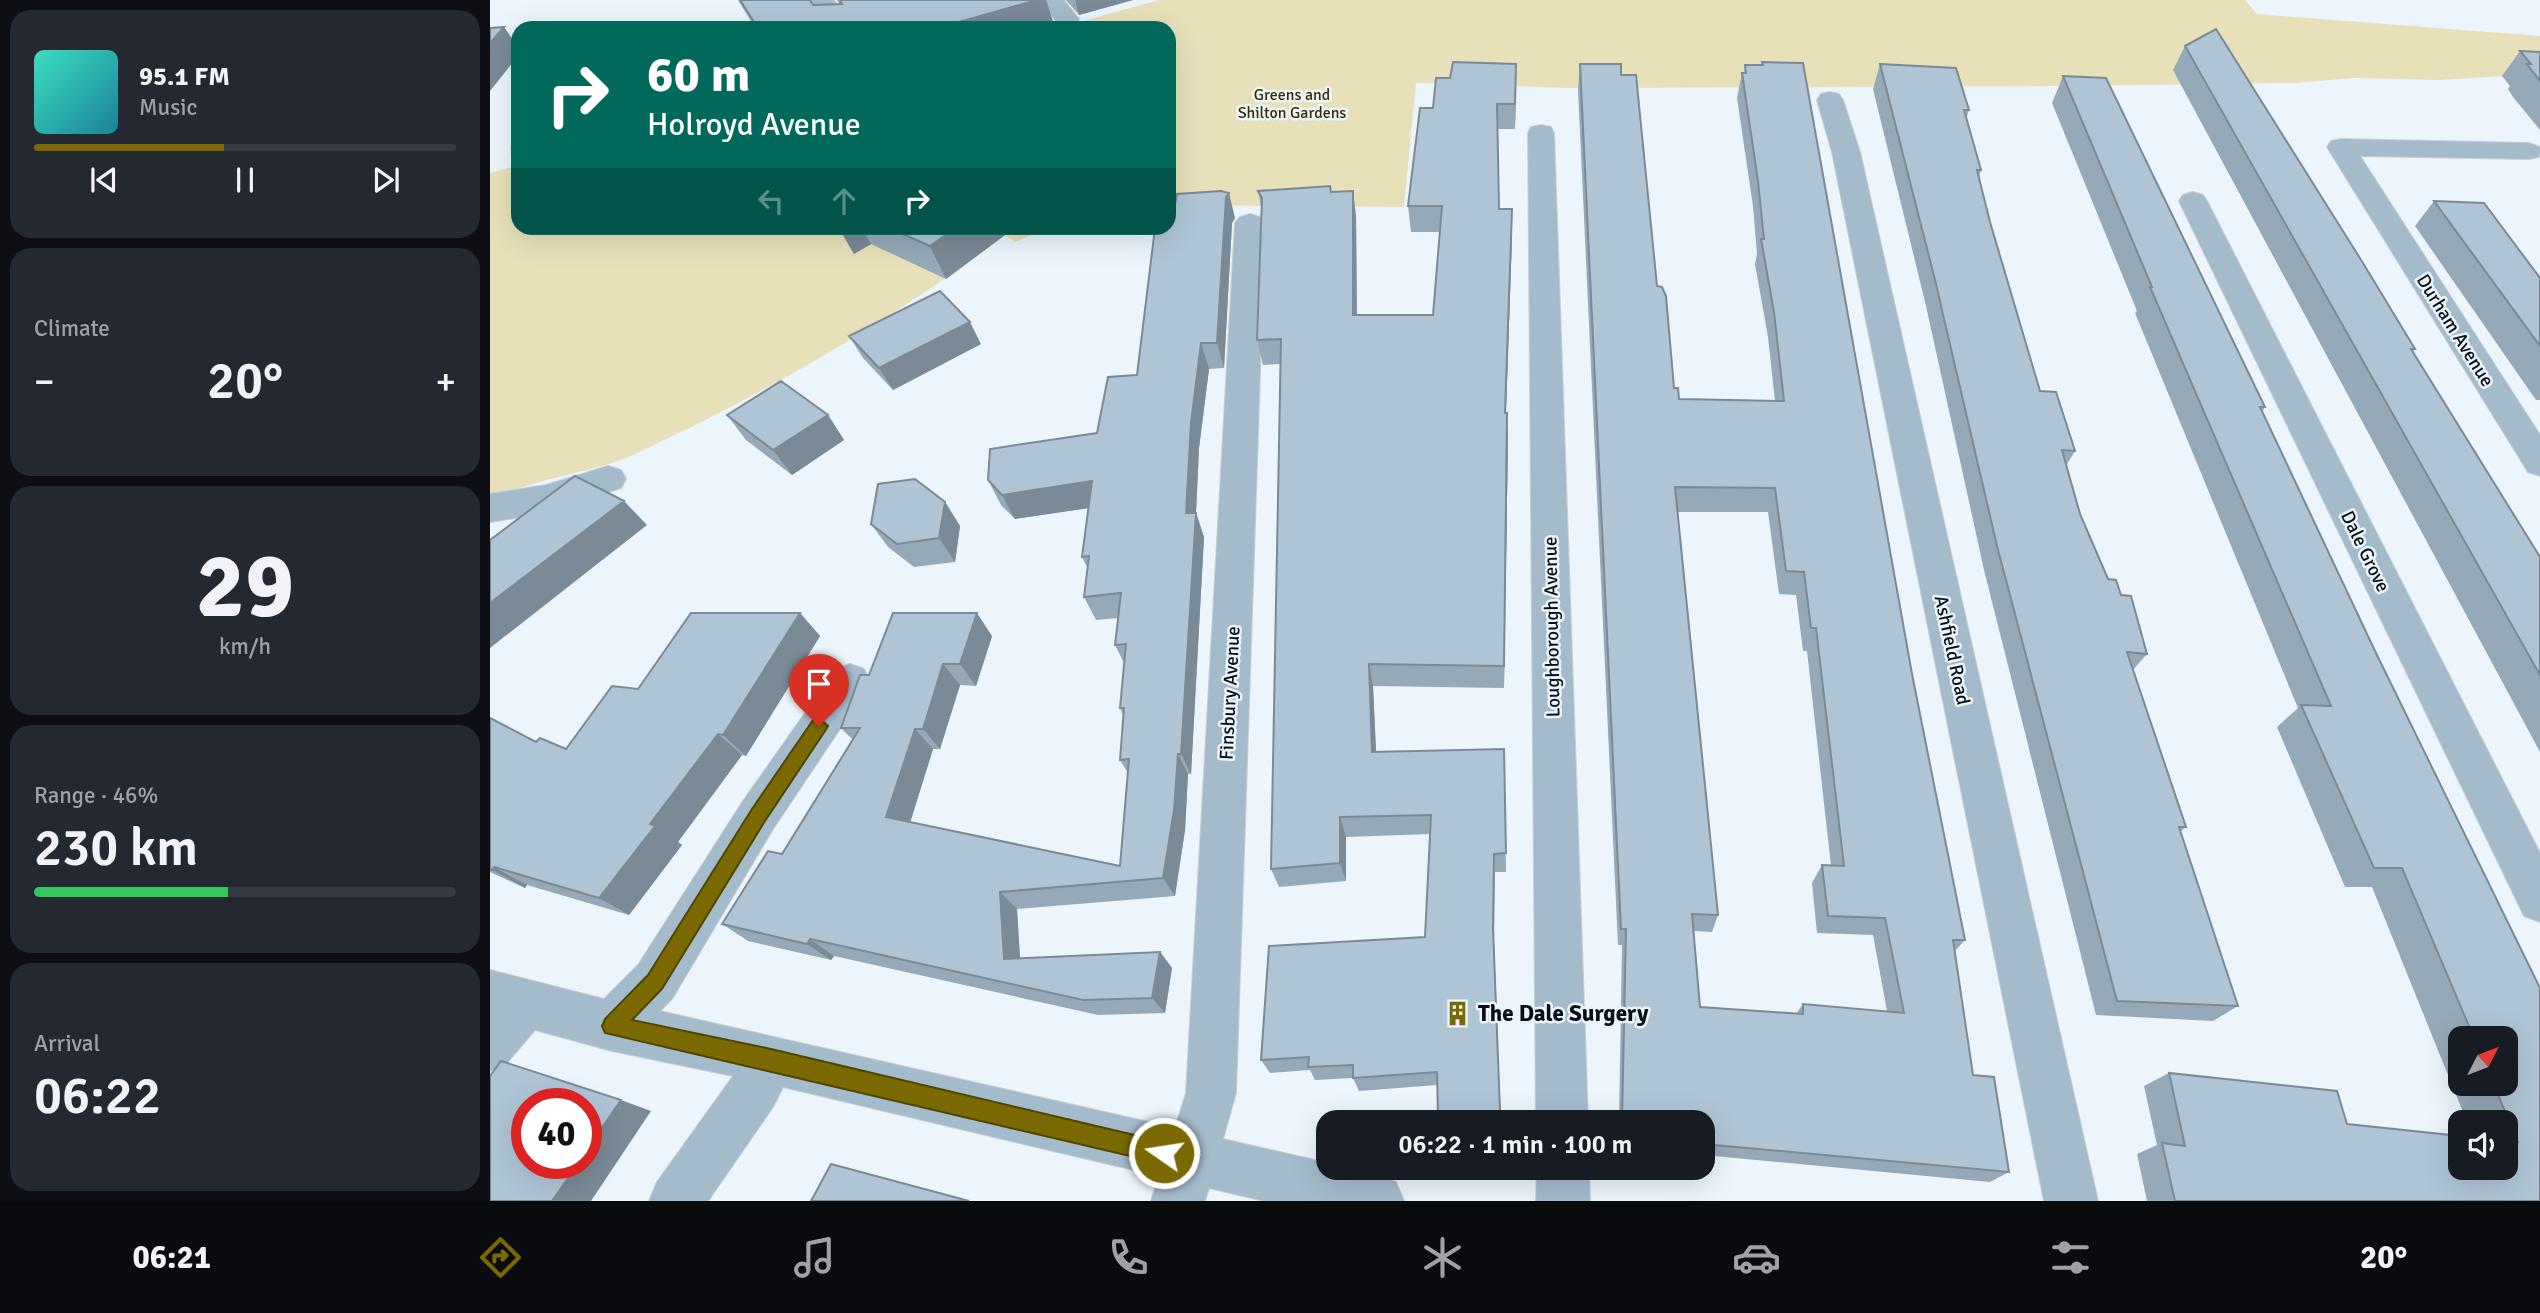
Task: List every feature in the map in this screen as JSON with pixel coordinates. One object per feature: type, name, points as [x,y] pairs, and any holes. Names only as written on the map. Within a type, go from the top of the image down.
[{"type":"street","points":[[822,0],[835,21]]},
{"type":"street","name":"Ashfield Road","points":[[1830,100],[1846,152],[2071,1201]]},
{"type":"street","name":"Loughborough Avenue","points":[[1541,132],[1562,1110]]},
{"type":"street","name":"Durham Avenue","points":[[2529,151],[2341,147],[2540,463]]},
{"type":"street","name":"Dale Grove","points":[[2193,201],[2540,900]]},
{"type":"street","name":"Finsbury Avenue","points":[[1184,1180],[1211,1093],[1250,223]]},
{"type":"street","points":[[490,508],[547,499],[608,479]]},
{"type":"street","points":[[612,1026],[655,982],[758,815],[850,681]]},
{"type":"street","points":[[490,1046],[507,1000],[612,1026],[771,1059],[1184,1180],[1377,1201]]},
{"type":"street","points":[[676,1201],[755,1088],[771,1059]]},
{"type":"street","points":[[1563,1180],[1563,1201]]},
{"type":"green space","name":"Greens and Shilton Gardens","points":[[1159,0],[2245,0],[2257,14],[2540,36],[2540,74],[2438,80],[2353,78],[2297,83],[2066,86],[1568,88],[1416,83],[1404,207],[1176,205],[1176,21],[1083,21]]},
{"type":"green space","points":[[511,167],[511,235],[1005,235],[872,327],[732,406],[635,454],[599,467],[522,487],[490,503],[490,173]]},
{"type":"green space","points":[[1005,235],[1032,235],[1015,242]]},
{"type":"building","points":[[740,0],[810,0],[813,5],[842,4],[840,0],[1037,0],[963,21],[754,21]]},
{"type":"building","points":[[504,27],[490,43],[490,28]]},
{"type":"building","points":[[2216,29],[2363,263],[2415,349],[2411,349],[2540,557],[2540,675],[2185,46]]},
{"type":"building","points":[[2520,51],[2540,52],[2540,81],[2527,64],[2531,64]]},
{"type":"building","points":[[1453,62],[1516,64],[1515,104],[1497,104],[1499,209],[1512,209],[1505,413],[1504,666],[1369,664],[1372,752],[1504,749],[1506,853],[1494,854],[1493,928],[1500,1110],[1438,1110],[1437,1072],[1353,1078],[1353,1065],[1308,1067],[1309,1057],[1261,1060],[1269,946],[1425,937],[1431,815],[1340,817],[1340,863],[1271,869],[1281,339],[1257,340],[1262,198],[1258,191],[1330,186],[1331,192],[1353,191],[1353,315],[1433,315],[1442,206],[1408,206],[1420,108],[1433,108],[1436,78],[1450,78]]},
{"type":"building","points":[[1762,62],[1803,63],[1912,674],[1965,940],[1953,940],[1973,1075],[1994,1077],[2009,1172],[1715,1145],[1715,1110],[1622,1110],[1626,929],[1621,929],[1580,64],[1621,64],[1621,75],[1636,75],[1657,286],[1662,287],[1666,296],[1674,388],[1678,388],[1679,399],[1784,401],[1774,312],[1761,239],[1764,239],[1758,181],[1742,73],[1746,73],[1745,65],[1763,65]],"holes":[[[1675,487],[1775,488],[1786,571],[1804,572],[1811,628],[1816,628],[1844,866],[1822,865],[1828,916],[1885,918],[1904,1013],[1803,1004],[1803,1014],[1700,1007],[1692,914],[1718,915]]]},
{"type":"building","points":[[1880,64],[1956,68],[1969,110],[1964,110],[1981,170],[1977,170],[1990,222],[2040,391],[2056,392],[2075,451],[2062,450],[2080,514],[2108,579],[2116,580],[2121,595],[2131,596],[2147,654],[2127,652],[2186,827],[2179,827],[2238,1006],[2117,1001],[1997,546],[1935,280]]},
{"type":"building","points":[[2063,76],[2106,78],[2265,407],[2260,407],[2375,651],[2540,988],[2540,1201],[2175,1201],[2162,1143],[2185,1146],[2169,1073],[2337,1091],[2347,1124],[2448,1135],[2448,1180],[2518,1180],[2518,1110],[2504,1110],[2499,1096],[2518,1096],[2518,1026],[2469,1026],[2402,868],[2374,868],[2301,705],[2331,706]]},
{"type":"building","points":[[1221,191],[1229,193],[1226,197],[1217,343],[1201,343],[1191,423],[1186,513],[1196,513],[1181,754],[1178,754],[1174,810],[1163,878],[1000,892],[1004,959],[1160,952],[1152,998],[1083,1000],[810,939],[807,944],[722,924],[768,851],[782,854],[860,728],[841,728],[860,675],[869,675],[893,613],[977,613],[960,664],[943,664],[923,729],[915,729],[886,817],[1120,866],[1129,759],[1120,760],[1124,708],[1120,708],[1126,644],[1115,645],[1121,593],[1084,597],[1089,556],[1082,557],[1092,481],[1002,495],[988,480],[990,449],[1097,433],[1108,377],[1137,375],[1154,235],[1176,235],[1177,194]]},
{"type":"building","points":[[2434,201],[2484,203],[2540,278],[2540,346]]},
{"type":"building","points":[[905,235],[946,235],[930,246]]},
{"type":"building","points":[[940,291],[970,322],[879,368],[849,336]]},
{"type":"building","points":[[781,381],[828,415],[773,450],[727,415]]},
{"type":"building","points":[[575,476],[624,501],[490,603],[490,540]]},
{"type":"building","points":[[915,479],[945,502],[939,538],[897,544],[871,524],[878,484]]},
{"type":"building","points":[[691,613],[800,613],[723,735],[718,734],[650,824],[655,826],[599,898],[494,867],[490,869],[490,718],[536,742],[540,738],[566,749],[612,686],[638,689]]},
{"type":"building","points":[[501,1061],[584,1088],[511,1088],[511,1179],[567,1179],[552,1201],[490,1201],[490,1076]]},
{"type":"building","points":[[602,1094],[621,1100],[602,1128]]},
{"type":"building","points":[[831,1164],[969,1201],[811,1201]]},
{"type":"place","name":"The Dale Surgery","points":[[1458,1013]]},
{"type":"route","points":[[819,726],[758,815],[655,982],[612,1026],[771,1059],[1164,1153]]}]
